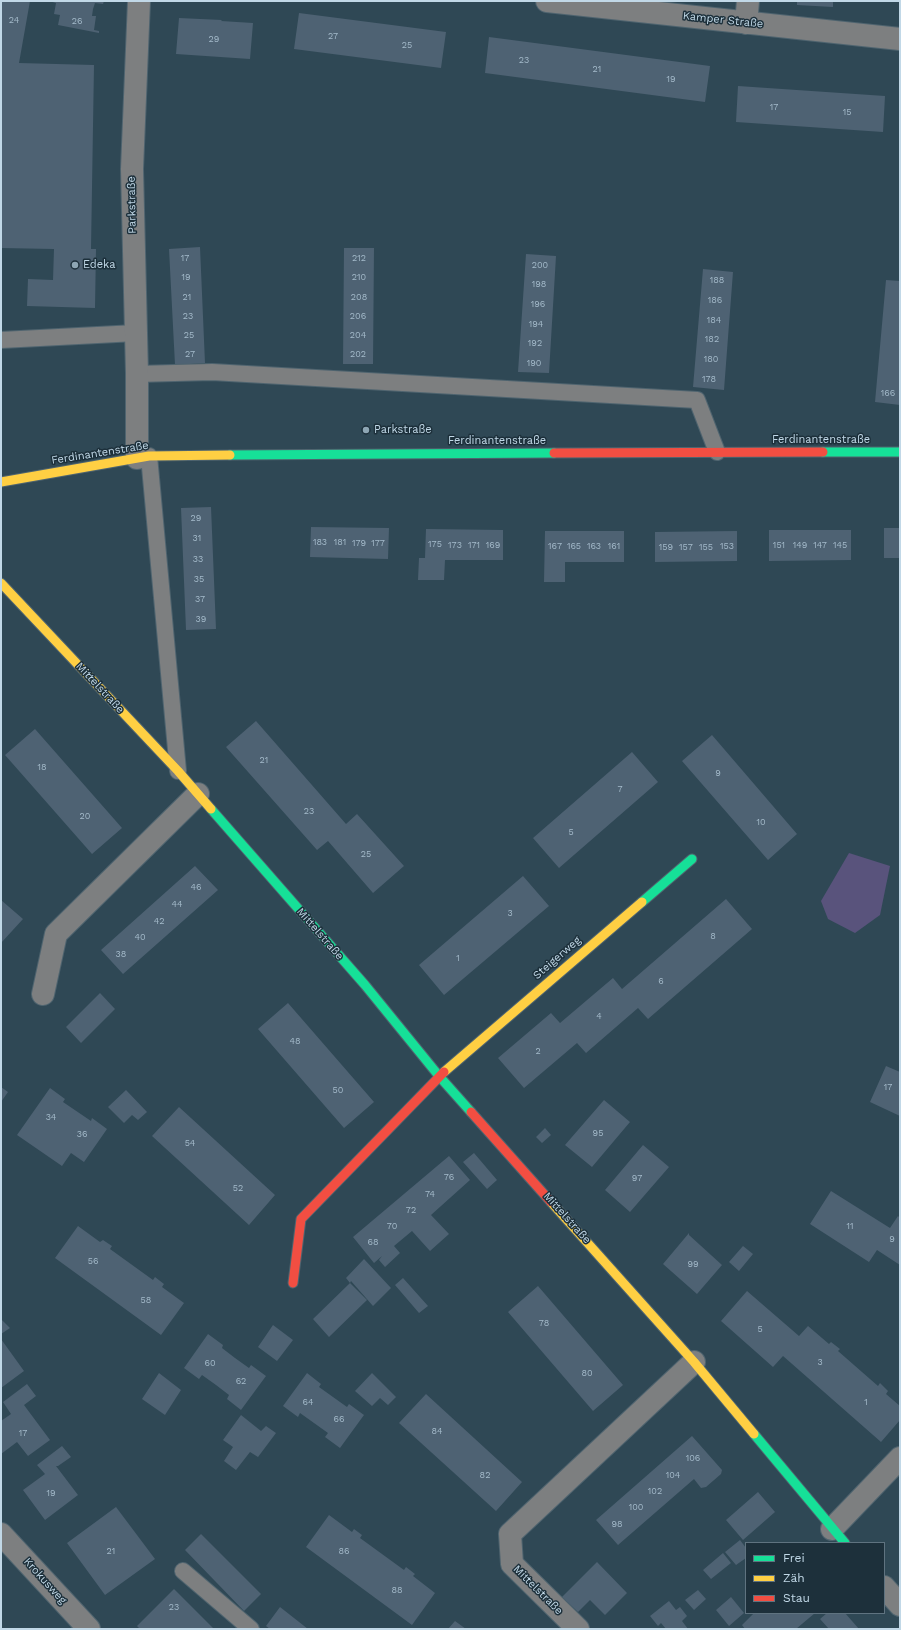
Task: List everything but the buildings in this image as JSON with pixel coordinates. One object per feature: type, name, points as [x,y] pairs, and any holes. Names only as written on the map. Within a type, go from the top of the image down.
[{"type":"street","name":"Parkstraße","points":[[139,1],[132,169],[137,374],[143,457]]},
{"type":"street","name":"Kamper Straße","points":[[547,1],[900,39]]},
{"type":"street","points":[[746,23],[748,1]]},
{"type":"street","name":"Ferdinantenstraße","points":[[1,482],[143,457],[717,452],[900,452]]},
{"type":"street","name":"Mittelstraße","points":[[1,583],[178,771],[365,985],[439,1076],[694,1362],[838,1536]]},
{"type":"street","points":[[43,994],[56,934],[198,794]]},
{"type":"street","name":"Steigerweg","points":[[439,1076],[692,859]]},
{"type":"street","points":[[293,1283],[301,1219],[439,1076]]},
{"type":"street","name":"Mittelstraße","points":[[578,1629],[512,1564],[510,1534],[694,1362]]},
{"type":"street","points":[[838,1536],[900,1458]]},
{"type":"street","name":"Krokusweg","points":[[1,1534],[89,1629]]},
{"type":"street","points":[[885,1588],[900,1605]]},
{"type":"lane","points":[[1,340],[136,333]]},
{"type":"lane","points":[[137,374],[212,372],[697,400],[717,452]]},
{"type":"lane","points":[[143,457],[178,771]]},
{"type":"lane","points":[[182,1571],[251,1629]]},
{"type":"shaded area","points":[[849,853],[890,866],[880,915],[855,933],[828,919],[821,901]]},
{"type":"traffic: fast","points":[[823,452],[900,452]]},
{"type":"traffic: fast","points":[[230,455],[554,453]]},
{"type":"traffic: fast","points":[[211,809],[365,985],[439,1076],[471,1112]]},
{"type":"traffic: fast","points":[[642,902],[692,859]]},
{"type":"traffic: fast","points":[[754,1434],[844,1542]]},
{"type":"traffic: slow","points":[[1,482],[149,456],[230,455]]},
{"type":"traffic: slow","points":[[1,583],[178,771],[211,809]]},
{"type":"traffic: slow","points":[[444,1072],[642,902]]},
{"type":"traffic: slow","points":[[551,1202],[694,1362],[754,1434]]},
{"type":"traffic: jam","points":[[554,453],[823,452]]},
{"type":"traffic: jam","points":[[293,1283],[301,1219],[444,1072]]},
{"type":"traffic: jam","points":[[471,1112],[551,1202]]},
{"type":"place","name":"Edeka","points":[[75,265]]},
{"type":"place","name":"Parkstraße","points":[[366,430]]}]
